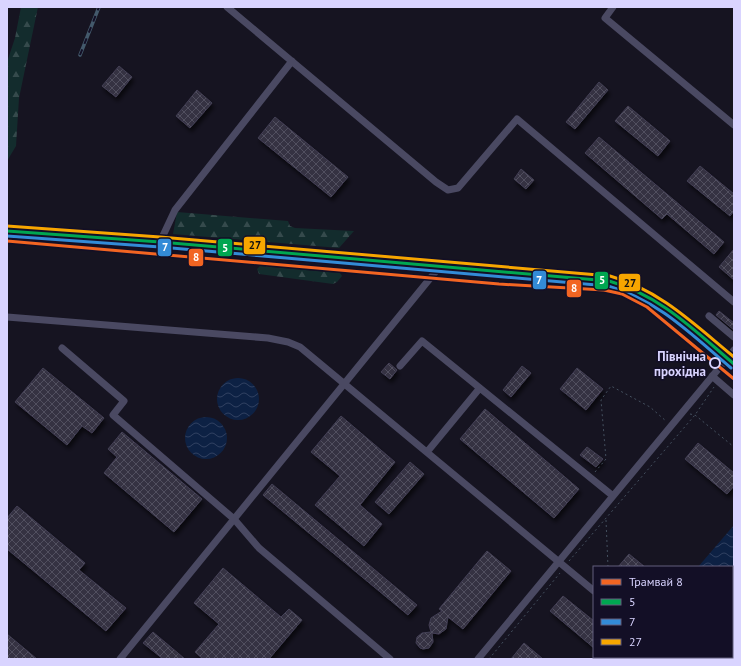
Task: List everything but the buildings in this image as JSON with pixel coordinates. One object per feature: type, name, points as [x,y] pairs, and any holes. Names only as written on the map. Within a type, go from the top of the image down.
[{"type":"street","points":[[227,7],[436,182],[448,190],[458,188],[517,119],[734,302]]},
{"type":"street","points":[[613,7],[605,18],[734,125]]},
{"type":"street","points":[[160,242],[174,210],[292,61]]},
{"type":"street","points":[[7,231],[441,265],[596,279],[620,283],[654,298],[734,364]]},
{"type":"street","points":[[120,659],[441,265]]},
{"type":"street","points":[[710,316],[734,337]]},
{"type":"street","points":[[7,317],[278,340],[300,347],[593,590]]},
{"type":"street","points":[[400,366],[422,341],[613,496]]},
{"type":"street","points":[[62,348],[124,401],[113,415],[234,518],[259,548],[390,659]]},
{"type":"street","points":[[478,659],[734,350]]},
{"type":"street","points":[[712,376],[734,395]]},
{"type":"street","points":[[427,452],[479,388]]},
{"type":"path","points":[[489,659],[565,567],[695,415],[718,382]]},
{"type":"path","points":[[590,478],[606,459],[601,400],[611,386]]},
{"type":"path","points":[[606,519],[608,566]]},
{"type":"green space","points":[[21,7],[38,7],[19,98],[16,146],[7,161],[7,62],[15,38]]},
{"type":"green space","points":[[177,212],[288,221],[290,226],[295,228],[354,231],[339,248],[173,234]]},
{"type":"green space","points":[[260,266],[340,273],[342,276],[333,284],[259,274],[257,269]]},
{"type":"water","points":[[238,378],[253,384],[259,399],[253,414],[238,420],[223,414],[217,399],[223,384]]},
{"type":"water","points":[[206,417],[221,423],[227,438],[221,453],[206,459],[191,453],[185,438],[191,423]]},
{"type":"water","points":[[734,525],[734,633],[733,566],[699,566]]},
{"type":"railway","points":[[80,55],[99,7]]},
{"type":"tram line","name":"8","points":[[7,241],[499,284],[604,290],[622,294],[647,307],[734,379]]},
{"type":"transit line","name":"27","points":[[7,226],[160,237],[610,276],[628,282],[661,299],[691,321],[734,357]]},
{"type":"transit line","name":"5","points":[[7,231],[160,242],[609,281],[645,295],[661,305],[691,327],[734,364]]},
{"type":"transit line","name":"7","points":[[7,236],[160,247],[608,286],[626,292],[659,309],[688,331],[731,368]]},
{"type":"place","name":"Північна прохідна","points":[[715,363]]}]
